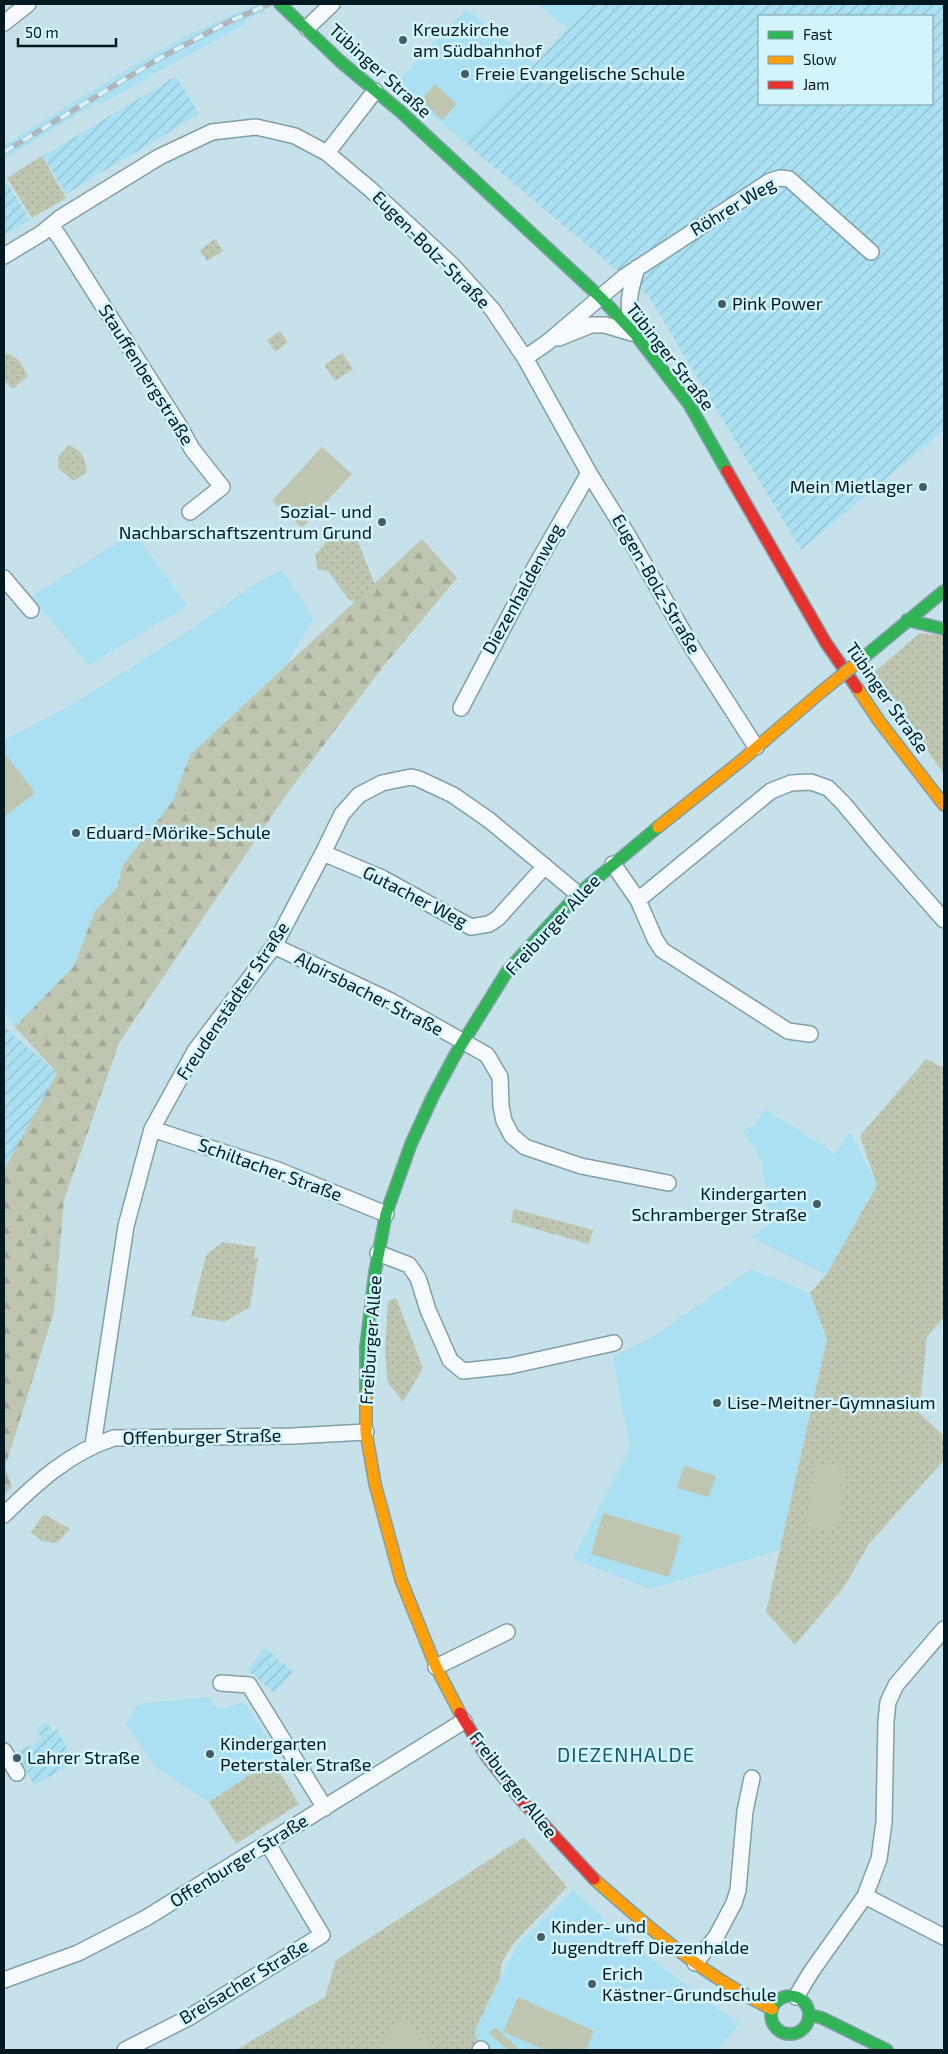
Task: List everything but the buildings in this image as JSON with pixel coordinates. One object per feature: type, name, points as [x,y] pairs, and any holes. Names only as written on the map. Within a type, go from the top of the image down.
[{"type":"street","name":"Tübinger Straße","points":[[280,4],[308,28],[341,62],[464,170],[600,297],[635,334],[688,404],[826,643],[879,721],[944,805]]},
{"type":"street","points":[[308,28],[332,4]]},
{"type":"street","points":[[4,23],[26,5]]},
{"type":"street","points":[[327,153],[375,91]]},
{"type":"street","name":"Eugen-Bolz-Straße","points":[[4,256],[51,226],[60,218],[159,157],[212,132],[256,127],[295,136],[327,153],[370,189],[452,265],[480,294],[525,358],[589,473],[627,534],[693,649],[756,747]]},
{"type":"street","name":"Röhrer Weg","points":[[548,342],[637,268],[770,181],[780,178],[789,179],[871,252]]},
{"type":"street","name":"Stauffenbergstraße","points":[[51,226],[180,426],[192,449],[222,487],[190,512]]},
{"type":"street","points":[[635,334],[628,314],[628,298],[637,268]]},
{"type":"street","points":[[525,358],[548,342],[592,325],[605,325],[635,334]]},
{"type":"street","name":"Diezenhaldenweg","points":[[461,708],[535,567],[589,473]]},
{"type":"street","points":[[4,578],[31,610]]},
{"type":"street","name":"Freiburger Allee","points":[[772,2009],[753,2000],[652,1931],[589,1874],[563,1847],[486,1757],[464,1721],[436,1667],[401,1580],[375,1484],[366,1432],[366,1347],[378,1252],[386,1214],[411,1144],[433,1096],[508,970],[578,894],[907,620],[942,597]]},
{"type":"street","points":[[907,620],[944,628]]},
{"type":"street","name":"Freudenstädter Straße","points":[[93,1445],[123,1259],[126,1226],[152,1129],[195,1052],[274,946],[324,853],[342,814],[359,796],[382,783],[411,777],[437,787],[470,806],[491,821],[578,894]]},
{"type":"street","points":[[638,900],[771,791],[791,783],[811,782],[828,788],[843,803],[944,920]]},
{"type":"street","points":[[932,790],[944,793]]},
{"type":"street","name":"Gutacher Weg","points":[[324,853],[382,878],[470,927],[489,924],[498,918],[545,866]]},
{"type":"street","points":[[613,864],[638,900],[655,939],[662,950],[788,1031],[810,1034]]},
{"type":"street","name":"Alpirsbacher Straße","points":[[274,946],[391,1001],[487,1055],[500,1077],[501,1106],[504,1121],[512,1136],[525,1147],[582,1166],[668,1183]]},
{"type":"street","name":"Schiltacher Straße","points":[[152,1129],[278,1170],[386,1214]]},
{"type":"street","points":[[378,1252],[409,1265],[418,1278],[428,1310],[450,1360],[463,1371],[510,1366],[614,1343]]},
{"type":"street","name":"Offenburger Straße","points":[[4,1515],[29,1489],[77,1454],[93,1445],[114,1438],[294,1436],[366,1432]]},
{"type":"street","points":[[796,1997],[811,1972],[865,1896],[879,1859],[884,1822],[888,1702],[896,1685],[944,1629]]},
{"type":"street","points":[[436,1667],[506,1632]]},
{"type":"street","points":[[221,1683],[249,1685],[324,1808]]},
{"type":"street","name":"Offenburger Straße","points":[[4,1980],[86,1950],[146,1918],[464,1721]]},
{"type":"street","points":[[4,1751],[17,1773]]},
{"type":"street","points":[[695,1962],[716,1937],[734,1903],[738,1890],[746,1811],[752,1778]]},
{"type":"street","name":"Breisacher Straße","points":[[124,2050],[188,2018],[322,1935],[268,1844]]},
{"type":"street","points":[[865,1896],[944,1938]]},
{"type":"street","points":[[790,1996],[796,1997],[808,2007],[810,2015],[808,2023],[803,2029],[787,2038],[774,2026],[772,2009],[779,2000],[790,1996]]},
{"type":"street","points":[[810,2015],[822,2018],[887,2050]]},
{"type":"shaded area","points":[[255,4],[265,11],[245,21],[246,24],[100,105],[98,102],[4,159],[4,145],[132,66],[186,36]]},
{"type":"shaded area","points":[[537,4],[589,4],[567,28]]},
{"type":"shaded area","points":[[589,4],[944,4],[944,45],[941,48],[944,51],[944,430],[801,550],[649,297],[464,142]]},
{"type":"shaded area","name":"Freie Evangelische Schule","points":[[466,9],[535,64],[464,142],[395,84]]},
{"type":"shaded area","points":[[176,76],[199,114],[66,194],[43,156]]},
{"type":"shaded area","points":[[7,183],[30,220],[4,236],[4,185]]},
{"type":"shaded area","points":[[134,532],[187,606],[89,665],[30,597]]},
{"type":"shaded area","name":"Eduard-Mörike-Schule","points":[[282,570],[314,617],[287,664],[190,755],[173,801],[123,865],[117,888],[95,911],[74,966],[15,1027],[4,1011],[4,740],[78,701],[185,633],[255,584]]},
{"type":"shaded area","points":[[4,1026],[57,1073],[4,1170]]},
{"type":"shaded area","name":"Kindergarten Schramberger Straße","points":[[765,1109],[835,1154],[850,1132],[877,1184],[827,1275],[751,1237],[770,1224],[762,1161],[743,1131],[755,1124]]},
{"type":"shaded area","name":"Lise-Meitner-Gymnasium","points":[[750,1269],[810,1293],[827,1339],[780,1550],[650,1589],[573,1559],[630,1448],[613,1357],[654,1336]]},
{"type":"shaded area","points":[[265,1648],[293,1672],[274,1693],[247,1669]]},
{"type":"shaded area","name":"Kindergarten Peterstaler Straße","points":[[208,1697],[218,1710],[244,1702],[275,1749],[272,1760],[209,1802],[155,1767],[125,1722],[139,1704]]},
{"type":"shaded area","points":[[46,1722],[52,1732],[57,1730],[75,1762],[34,1785],[16,1753],[42,1739],[36,1728]]},
{"type":"shaded area","name":"Erich Kästner-Grundschule","points":[[573,1890],[627,1941],[739,2024],[717,2050],[488,2050],[478,2042],[474,2032],[517,1945]]},
{"type":"green space","points":[[435,84],[457,104],[442,120],[421,100]]},
{"type":"green space","points":[[42,156],[66,198],[32,218],[7,178]]},
{"type":"green space","points":[[215,239],[223,251],[207,261],[200,250]]},
{"type":"green space","points":[[280,331],[288,342],[275,352],[267,340]]},
{"type":"green space","points":[[7,353],[19,360],[28,376],[13,389],[4,380],[4,357]]},
{"type":"green space","points":[[342,353],[353,369],[335,381],[324,365]]},
{"type":"green space","points":[[69,445],[82,456],[87,472],[73,481],[58,468],[58,457]]},
{"type":"green space","points":[[322,447],[352,474],[302,528],[272,501]]},
{"type":"green space","points":[[334,532],[355,534],[375,585],[357,602],[349,600],[328,571],[318,570],[315,555]]},
{"type":"green space","points":[[422,539],[457,578],[382,668],[286,795],[119,1043],[64,1200],[54,1312],[5,1467],[12,1486],[4,1495],[4,1170],[57,1073],[15,1027],[74,966],[95,911],[117,888],[123,865],[173,801],[190,755]]},
{"type":"green space","points":[[920,633],[944,636],[944,774],[872,674]]},
{"type":"green space","points":[[4,752],[35,793],[4,817]]},
{"type":"green space","points":[[926,1059],[944,1068],[944,1317],[927,1337],[919,1413],[944,1436],[944,1460],[869,1544],[844,1587],[795,1645],[766,1612],[827,1339],[810,1293],[827,1274],[877,1185],[860,1136]]},
{"type":"green space","points":[[514,1209],[593,1230],[589,1244],[511,1222]]},
{"type":"green space","points":[[223,1242],[256,1247],[254,1258],[258,1258],[250,1307],[224,1322],[191,1316],[206,1255]]},
{"type":"green space","points":[[396,1298],[423,1368],[403,1402],[388,1383],[385,1354],[388,1301]]},
{"type":"green space","points":[[816,1463],[847,1469],[836,1531],[805,1526]]},
{"type":"green space","points":[[684,1466],[716,1476],[709,1497],[677,1488]]},
{"type":"green space","points":[[603,1513],[681,1536],[669,1577],[591,1554]]},
{"type":"green space","points":[[44,1514],[70,1529],[57,1543],[42,1541],[31,1532]]},
{"type":"green space","points":[[272,1760],[299,1804],[236,1844],[209,1802]]},
{"type":"green space","points":[[524,1837],[567,1887],[514,1943],[502,1962],[500,1978],[474,2032],[480,2050],[236,2050],[325,1997],[336,1960]]},
{"type":"green space","points":[[518,1997],[594,2031],[586,2050],[545,2050],[503,2032]]},
{"type":"green space","points":[[403,2020],[435,2049],[376,2050]]},
{"type":"green space","points":[[495,2027],[520,2050],[508,2050],[489,2033]]},
{"type":"railway","points":[[4,152],[160,58],[228,22],[269,4]]},
{"type":"traffic: fast","points":[[280,4],[341,62],[401,112],[600,297],[635,334],[689,404],[727,471]]},
{"type":"traffic: fast","points":[[863,658],[944,591]]},
{"type":"traffic: fast","points":[[907,620],[944,629]]},
{"type":"traffic: fast","points":[[366,1393],[366,1347],[375,1272],[386,1214],[411,1144],[433,1096],[455,1055],[508,970],[578,894],[658,827]]},
{"type":"traffic: fast","points":[[790,1996],[797,1997],[803,2002],[808,2008],[809,2015],[808,2022],[803,2028],[797,2033],[790,2034],[783,2033],[777,2028],[772,2022],[771,2015],[772,2008],[777,2002],[783,1997],[790,1996]]},
{"type":"traffic: fast","points":[[810,2015],[822,2018],[887,2050]]},
{"type":"traffic: slow","points":[[821,692],[863,658]]},
{"type":"traffic: slow","points":[[857,688],[879,721],[944,805]]},
{"type":"traffic: slow","points":[[658,827],[742,760],[821,692]]},
{"type":"traffic: slow","points":[[366,1393],[366,1432],[375,1484],[401,1580],[436,1667],[460,1713]]},
{"type":"traffic: slow","points":[[594,1879],[657,1933],[701,1967],[747,1996],[772,2009]]},
{"type":"traffic: jam","points":[[727,471],[826,643],[857,688]]},
{"type":"traffic: jam","points":[[460,1713],[487,1757],[522,1801],[594,1879]]},
{"type":"place","name":"Kreuzkirche am Südbahnhof","points":[[403,40]]},
{"type":"place","name":"Freie Evangelische Schule","points":[[465,74]]},
{"type":"place","name":"Pink Power","points":[[722,304]]},
{"type":"place","name":"Mein Mietlager","points":[[923,487]]},
{"type":"place","name":"Sozial- und Nachbarschaftszentrum Grund","points":[[382,522]]},
{"type":"place","name":"Eduard-Mörike-Schule","points":[[76,833]]},
{"type":"place","name":"Kindergarten Schramberger Straße","points":[[817,1204]]},
{"type":"place","name":"Lise-Meitner-Gymnasium","points":[[717,1403]]},
{"type":"place","name":"Kindergarten Peterstaler Straße","points":[[210,1754]]},
{"type":"place","name":"Lahrer Straße","points":[[17,1758]]},
{"type":"place","name":"Kinder- und Jugendtreff Diezenhalde","points":[[541,1937]]},
{"type":"place","name":"Erich Kästner-Grundschule","points":[[592,1984]]},
{"type":"district","name":"DIEZENHALDE","points":[[626,1755]]}]
